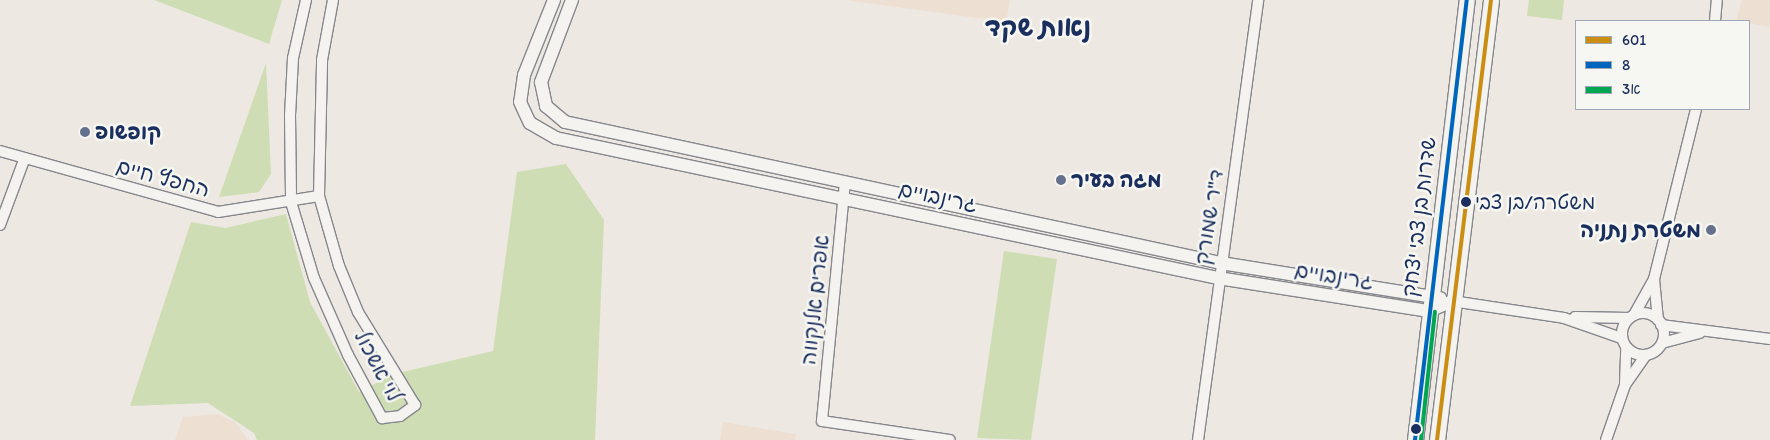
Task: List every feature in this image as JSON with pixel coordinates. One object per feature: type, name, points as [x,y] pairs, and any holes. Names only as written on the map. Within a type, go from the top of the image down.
[{"type":"main road","name":"שדרות בן צבי יצחק","points":[[1415,440],[1467,0]]},
{"type":"main road","name":"שדרות בן צבי יצחק","points":[[1437,440],[1452,301],[1491,0]]},
{"type":"street","name":"לוי אשכול","points":[[306,0],[293,58],[290,115],[291,202],[314,278],[348,355],[382,418],[400,416],[415,405],[358,312],[338,266],[320,196],[322,60],[333,0]]},
{"type":"street","name":"גרינבויים","points":[[554,0],[524,75],[520,102],[530,123],[556,138],[844,197],[1218,278],[1429,311]]},
{"type":"street","name":"גרינבויים","points":[[572,0],[541,82],[546,106],[565,122],[1221,262],[1432,295],[1452,301]]},
{"type":"street","name":"ד\"ר שמורק","points":[[1198,440],[1218,278],[1258,0]]},
{"type":"street","points":[[1715,20],[1717,0]]},
{"type":"street","points":[[1606,440],[1624,385],[1623,327],[1654,280],[1696,110]]},
{"type":"street","name":"החפץ חיים","points":[[0,151],[24,160],[218,212],[320,196]]},
{"type":"street","points":[[0,225],[24,160]]},
{"type":"street","name":"אפרים אלנקווה","points":[[845,182],[822,422],[950,440]]},
{"type":"street","points":[[1654,280],[1662,344]]},
{"type":"street","points":[[1429,311],[1452,301],[1564,318],[1648,314],[1659,322],[1704,332],[1770,339]]},
{"type":"street","points":[[1564,318],[1624,343],[1633,354],[1646,356]]},
{"type":"street","points":[[1624,385],[1646,356],[1662,344],[1704,332]]},
{"type":"shaded area","points":[[845,0],[1010,0],[1006,22]]},
{"type":"shaded area","points":[[1742,0],[1770,0],[1770,27],[1750,23],[1750,20],[1736,20]]},
{"type":"shaded area","points":[[217,414],[235,422],[248,440],[175,440],[183,417]]},
{"type":"shaded area","points":[[723,422],[796,434],[795,440],[720,440]]},
{"type":"green space","points":[[154,0],[282,0],[269,44]]},
{"type":"green space","points":[[1529,0],[1564,0],[1562,20],[1527,16]]},
{"type":"green space","points":[[266,63],[271,174],[259,192],[219,197]]},
{"type":"green space","points":[[566,164],[604,220],[595,440],[257,440],[254,433],[208,403],[130,406],[191,222],[225,228],[286,214],[310,302],[359,392],[394,374],[493,351],[517,172]]},
{"type":"green space","points":[[1004,251],[1057,259],[1031,440],[977,438]]},
{"type":"transit line","name":"8","points":[[1415,440],[1467,0]]},
{"type":"transit line","name":"601","points":[[1437,440],[1491,0]]},
{"type":"transit line","name":"3א","points":[[1421,440],[1435,312]]},
{"type":"place","name":"קופשופ","points":[[85,132]]},
{"type":"place","name":"מגה בעיר","points":[[1061,180]]},
{"type":"place","name":"משטרה/בן צבי","points":[[1466,202]]},
{"type":"place","name":"משטרת נתניה","points":[[1711,230]]},
{"type":"district","name":"נאות שקד","points":[[1038,28]]}]
